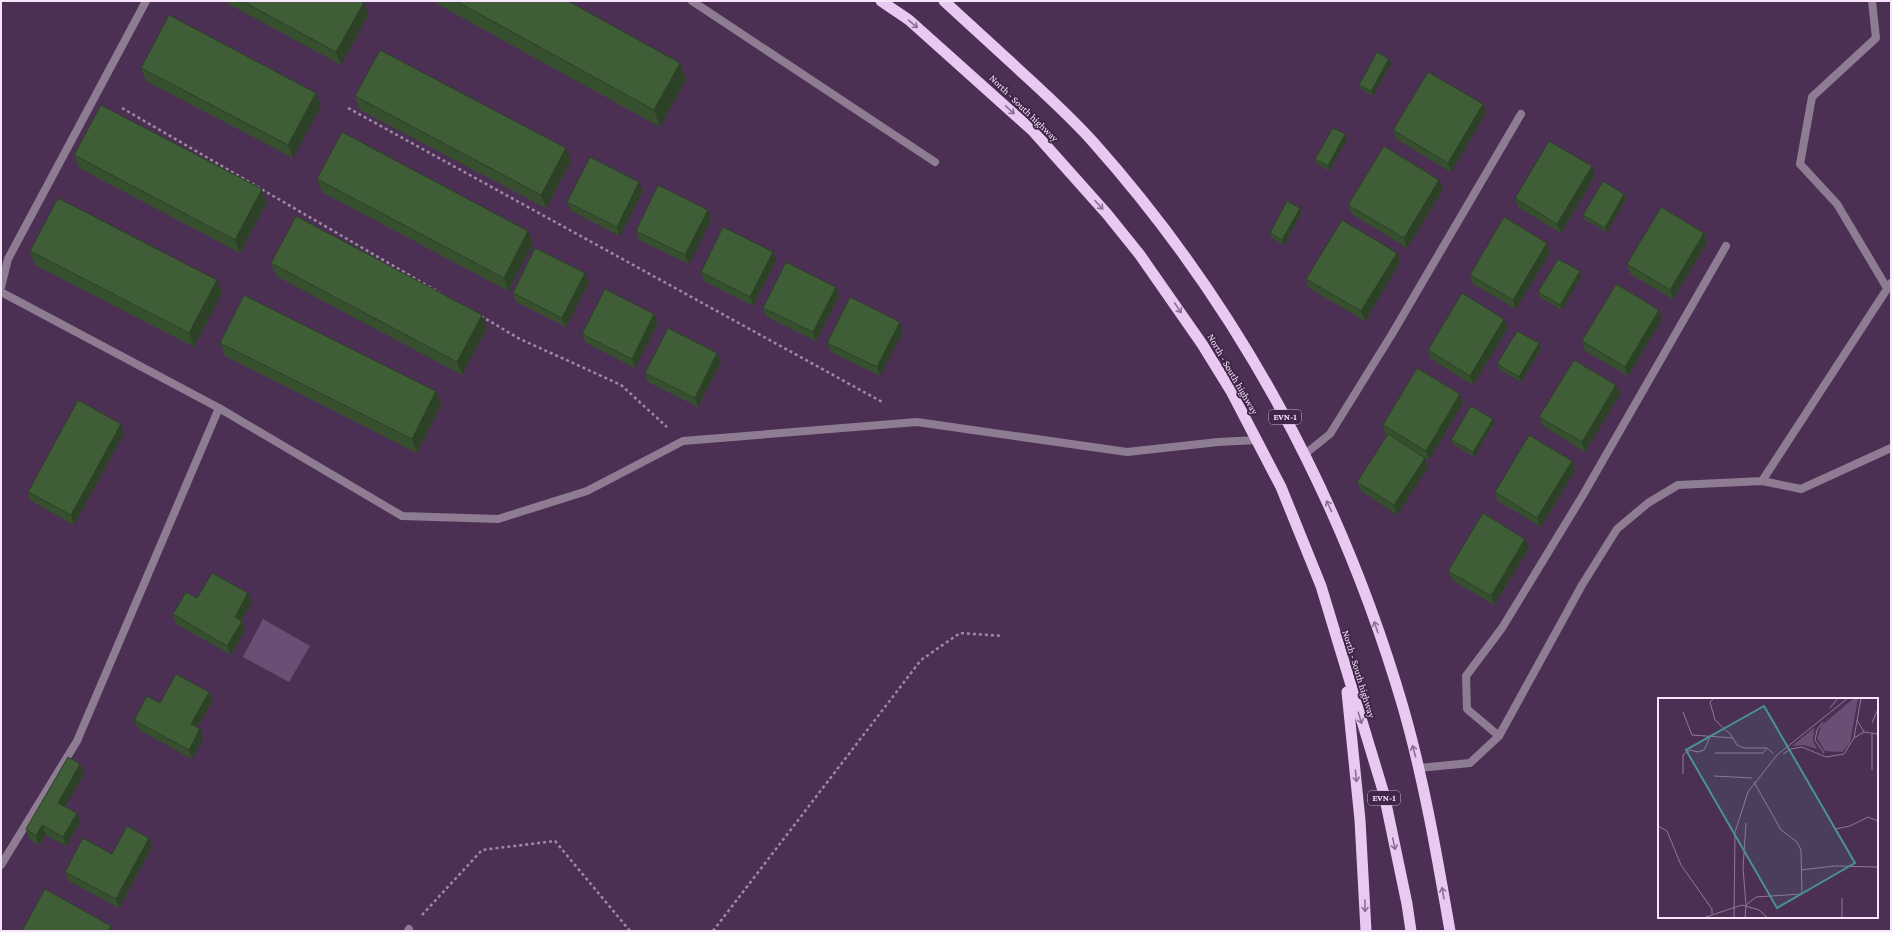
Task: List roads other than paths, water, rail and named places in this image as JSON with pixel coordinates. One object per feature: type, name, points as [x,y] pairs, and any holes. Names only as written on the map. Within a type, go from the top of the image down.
[{"type":"highway","name":"North - South highway","points":[[881,1],[915,26],[1033,131],[1107,214],[1140,255],[1202,344],[1257,440],[1281,487],[1321,586],[1384,794],[1407,904],[1411,931]]},
{"type":"highway","name":"EVN-1","points":[[944,1],[1055,102],[1093,142],[1161,224],[1196,271],[1254,360],[1305,454],[1350,552],[1402,706],[1419,768],[1450,931]]},
{"type":"highway","points":[[1345,668],[1360,820],[1366,931]]},
{"type":"street","points":[[1,286],[8,259],[146,1]]},
{"type":"street","points":[[692,1],[935,162]]},
{"type":"street","points":[[1762,481],[1889,286],[1837,204],[1800,164],[1812,97],[1876,38],[1872,1]]},
{"type":"street","points":[[1305,454],[1330,434],[1392,334],[1521,114]]},
{"type":"street","points":[[1498,736],[1467,709],[1466,676],[1502,628],[1583,495],[1726,246]]},
{"type":"street","points":[[1,292],[219,408],[402,516],[498,519],[587,491],[683,441],[917,422],[1127,452],[1218,442],[1257,440]]},
{"type":"street","points":[[1,865],[77,741],[219,408]]},
{"type":"street","points":[[1419,768],[1470,763],[1498,736],[1582,585],[1617,529],[1648,503],[1678,485],[1762,481],[1801,489],[1891,448]]}]
